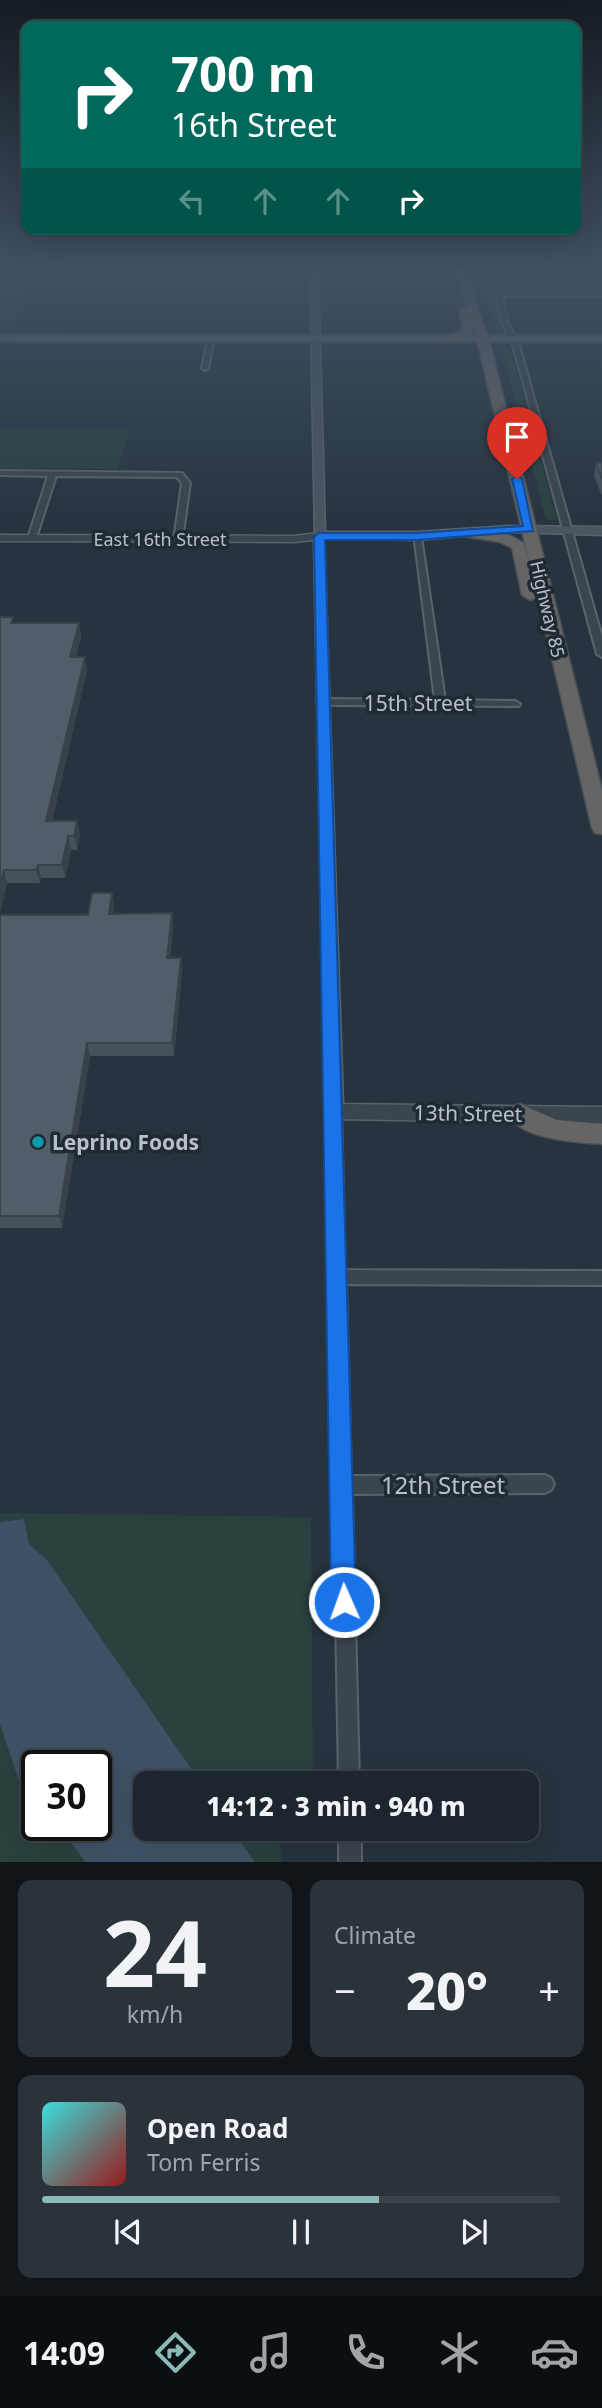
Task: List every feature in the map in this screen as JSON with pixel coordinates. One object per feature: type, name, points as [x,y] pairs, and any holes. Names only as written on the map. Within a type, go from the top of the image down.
[{"type":"highway","points":[[475,355],[482,379],[494,387]]},
{"type":"highway","name":"Highway 85","points":[[487,355],[602,828]]},
{"type":"highway","points":[[469,533],[504,538],[519,546],[532,603],[550,618]]},
{"type":"highway","points":[[520,1114],[554,1130],[602,1134]]},
{"type":"main road","points":[[316,355],[319,537],[417,536],[529,529],[602,531]]},
{"type":"street","points":[[205,368],[208,355]]},
{"type":"street","points":[[517,355],[602,654]]},
{"type":"street","points":[[0,473],[180,475],[186,482],[178,540]]},
{"type":"street","points":[[32,538],[53,473]]},
{"type":"street","points":[[417,536],[440,703]]},
{"type":"street","points":[[319,537],[349,1771]]},
{"type":"street","name":"East 16th Street","points":[[0,538],[178,540],[319,537]]},
{"type":"street","name":"15th Street","points":[[322,702],[514,704]]},
{"type":"street","name":"13th Street","points":[[334,1111],[602,1115]]},
{"type":"street","points":[[337,1277],[602,1278]]},
{"type":"street","name":"12th Street","points":[[341,1485],[545,1484]]},
{"type":"street","points":[[350,1841],[350,1862]]},
{"type":"green space","points":[[503,355],[512,355],[557,520],[546,520]]},
{"type":"green space","points":[[0,428],[130,428],[118,469],[0,468]]},
{"type":"green space","points":[[0,1513],[311,1517],[313,1771],[193,1771],[47,1560],[29,1544],[24,1519],[0,1522]]},
{"type":"green space","points":[[0,1724],[21,1781],[21,1841],[70,1841],[85,1862],[0,1862]]},
{"type":"green space","points":[[240,1841],[279,1841],[282,1862],[255,1862]]},
{"type":"water","points":[[24,1519],[29,1544],[47,1560],[193,1771],[133,1771],[133,1841],[240,1841],[255,1862],[85,1862],[70,1841],[112,1841],[112,1750],[21,1750],[21,1781],[18,1778],[0,1724],[0,1522]]},
{"type":"building","points":[[596,463],[602,463],[602,479]]},
{"type":"building","points":[[0,617],[13,617],[11,623],[79,623],[70,657],[85,657],[46,821],[77,821],[74,836],[68,836],[62,865],[38,865],[36,870],[4,870],[0,884]]},
{"type":"building","name":"Leprino Foods","points":[[92,893],[112,893],[109,914],[172,913],[167,958],[181,958],[172,1043],[87,1043],[59,1216],[0,1216],[0,915],[88,915]]},
{"type":"place","name":"Leprino Foods","points":[[38,1142]]},
{"type":"route","points":[[344,1602],[319,537],[417,536],[529,529],[517,479]]}]
